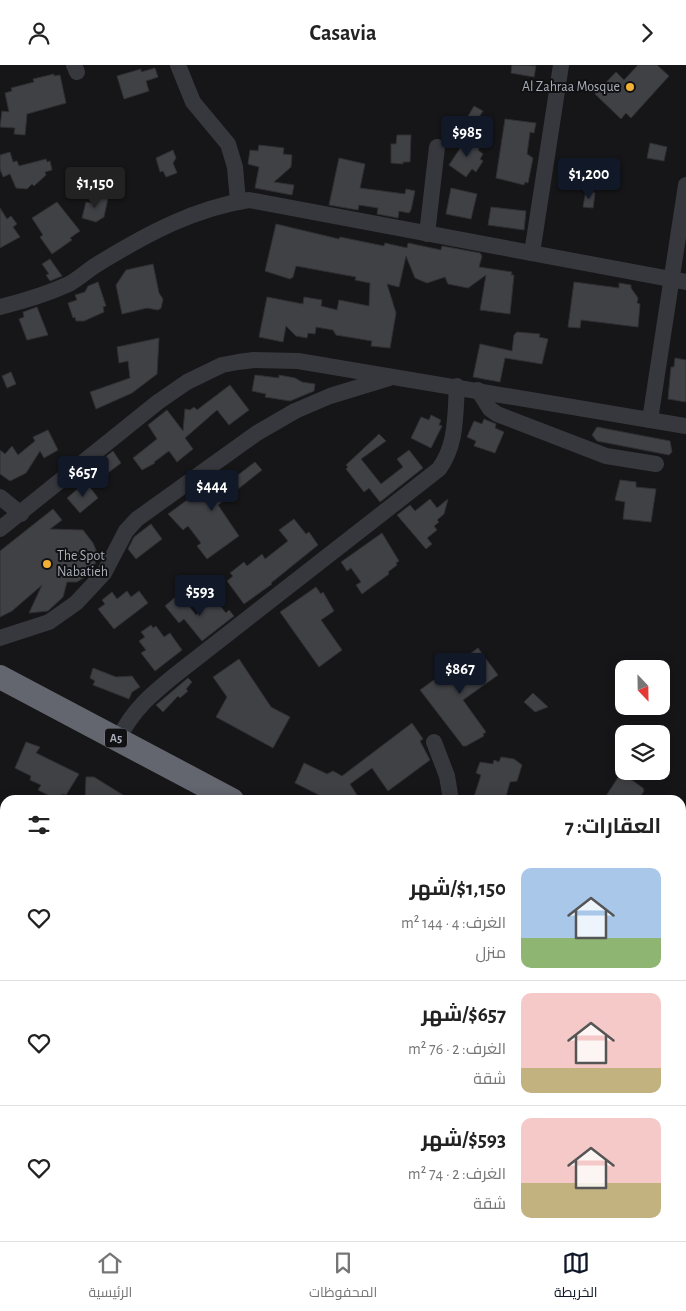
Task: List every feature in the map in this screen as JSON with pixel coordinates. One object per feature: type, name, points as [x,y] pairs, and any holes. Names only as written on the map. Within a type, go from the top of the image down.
[{"type":"highway","name":"A5","points":[[0,677],[223,795]]},
{"type":"highway","name":"A5","points":[[0,691],[129,757],[195,795]]},
{"type":"street","points":[[178,65],[193,102],[228,144],[235,167],[238,202]]},
{"type":"street","points":[[532,253],[561,65]]},
{"type":"street","points":[[427,233],[437,147]]},
{"type":"street","points":[[650,420],[678,281],[686,185]]},
{"type":"street","points":[[0,307],[40,296],[71,283],[91,267],[167,225],[200,211],[238,202],[269,202],[678,281]]},
{"type":"street","points":[[0,529],[158,402],[187,383],[222,365],[254,360],[298,361],[391,377],[478,389],[686,426]]},
{"type":"street","points":[[0,639],[49,622],[70,609],[104,573],[126,531],[137,519],[257,433],[295,411],[330,396],[391,377]]},
{"type":"street","points":[[118,739],[130,716],[172,677],[439,469],[449,456],[452,445],[457,386]]},
{"type":"street","points":[[478,389],[490,409],[497,414],[606,456],[656,464]]},
{"type":"street","points":[[0,497],[20,514]]},
{"type":"street","points":[[434,742],[447,776],[450,795]]},
{"type":"building","points":[[512,65],[536,66],[534,77],[511,73]]},
{"type":"building","name":"Al Zahraa Mosque","points":[[638,65],[657,65],[669,76],[631,118],[626,113],[621,119],[595,94],[616,72],[624,80]]},
{"type":"building","points":[[155,68],[158,77],[146,81],[149,91],[124,99],[117,76],[141,69],[141,72]]},
{"type":"building","points":[[54,74],[54,76],[60,75],[66,103],[27,114],[25,135],[14,134],[15,128],[0,127],[2,111],[9,112],[5,93],[12,91],[11,88],[34,82],[33,79]]},
{"type":"building","points":[[474,106],[483,111],[475,123],[467,118]]},
{"type":"building","points":[[505,119],[536,123],[534,133],[530,132],[527,154],[533,158],[528,183],[525,182],[524,185],[496,178]]},
{"type":"building","points":[[397,135],[411,135],[410,162],[403,162],[403,164],[391,163],[391,144],[396,144]]},
{"type":"building","points":[[467,138],[480,147],[478,150],[483,154],[480,159],[483,161],[476,172],[472,169],[466,177],[449,165]]},
{"type":"building","points":[[650,143],[667,147],[664,161],[647,158]]},
{"type":"building","points":[[259,145],[284,148],[283,154],[292,155],[291,167],[274,182],[294,185],[292,195],[255,188],[259,167],[248,164],[250,150],[258,151]]},
{"type":"building","points":[[173,150],[176,158],[173,163],[177,173],[166,177],[163,171],[160,172],[156,158]]},
{"type":"building","points":[[10,152],[13,162],[17,161],[19,166],[46,159],[47,162],[50,161],[52,170],[45,172],[46,175],[34,186],[32,184],[27,189],[16,188],[10,174],[3,177],[0,169],[0,155]]},
{"type":"building","points":[[339,158],[365,164],[360,188],[405,194],[406,189],[415,191],[409,213],[399,211],[398,218],[377,214],[378,208],[359,205],[358,210],[329,205]]},
{"type":"building","points":[[451,188],[477,194],[471,219],[446,214]]},
{"type":"building","points":[[586,190],[595,193],[593,208],[583,207]]},
{"type":"building","points":[[93,194],[108,198],[104,217],[96,222],[82,218],[86,202],[91,203]]},
{"type":"building","points":[[57,202],[80,231],[70,238],[72,240],[52,254],[40,237],[43,235],[32,218]]},
{"type":"building","points":[[491,207],[526,211],[524,230],[488,225]]},
{"type":"building","points":[[0,208],[7,219],[11,216],[17,224],[13,227],[20,237],[0,248]]},
{"type":"building","points":[[276,224],[339,239],[340,237],[384,246],[385,243],[407,248],[408,243],[441,250],[442,246],[480,253],[482,256],[479,267],[512,272],[511,275],[514,275],[510,314],[480,310],[486,275],[468,288],[448,284],[445,277],[427,283],[415,278],[406,256],[399,287],[387,284],[396,313],[390,348],[371,346],[372,341],[336,335],[333,330],[316,327],[315,334],[308,333],[307,338],[296,336],[286,326],[283,342],[259,337],[267,297],[303,304],[304,297],[322,300],[321,306],[337,310],[339,300],[369,306],[370,283],[355,280],[356,277],[296,266],[293,277],[290,279],[265,271]]},
{"type":"building","points":[[50,259],[62,276],[50,281],[46,275],[49,274],[42,264]]},
{"type":"building","points":[[153,264],[159,293],[163,299],[161,308],[158,310],[147,308],[122,314],[116,285],[126,270]]},
{"type":"building","points":[[98,282],[106,306],[103,307],[104,312],[84,321],[76,321],[75,317],[73,318],[68,303],[77,300],[75,295],[85,292],[88,286]]},
{"type":"building","points":[[574,282],[619,288],[619,283],[631,285],[638,298],[637,303],[640,304],[638,327],[581,320],[580,328],[568,327]]},
{"type":"building","points":[[37,307],[48,335],[27,340],[19,319],[24,317],[23,312]]},
{"type":"building","points":[[517,332],[540,334],[539,337],[548,339],[542,364],[505,358],[500,382],[473,377],[480,344],[512,351],[514,335]]},
{"type":"building","points":[[159,338],[157,374],[132,393],[96,409],[90,392],[130,378],[128,361],[119,363],[117,347]]},
{"type":"building","points":[[675,358],[686,360],[686,402],[668,399],[671,367],[674,367]]},
{"type":"building","points":[[11,372],[16,384],[7,388],[2,376]]},
{"type":"building","points":[[255,375],[279,378],[279,375],[295,378],[302,382],[315,384],[314,391],[290,401],[265,397],[266,394],[252,391]]},
{"type":"building","points":[[230,385],[249,410],[229,425],[217,410],[185,438],[193,449],[177,462],[169,451],[155,463],[142,470],[133,458],[157,439],[148,425],[167,410],[183,431],[185,409],[190,410],[194,407],[197,410]]},
{"type":"building","points":[[431,415],[441,420],[439,425],[442,426],[431,448],[411,438],[421,417],[429,420]]},
{"type":"building","points":[[484,419],[496,424],[495,428],[504,432],[495,453],[474,446],[476,441],[467,437],[474,421],[482,424]]},
{"type":"building","points":[[597,427],[670,441],[672,452],[669,455],[597,441],[592,435]]},
{"type":"building","points":[[48,430],[58,450],[44,458],[40,451],[26,473],[10,481],[0,474],[0,450],[5,454],[12,446],[18,455],[35,441],[33,437]]},
{"type":"building","points":[[379,434],[386,441],[361,459],[381,484],[403,467],[397,459],[409,450],[423,468],[380,502],[369,488],[364,492],[346,469],[348,467],[346,465]]},
{"type":"building","points":[[113,451],[121,463],[100,479],[91,468]]},
{"type":"building","points":[[255,462],[262,470],[218,505],[239,536],[207,559],[197,546],[201,543],[188,526],[183,530],[168,514],[224,473],[230,481]]},
{"type":"building","points":[[620,480],[636,482],[636,487],[656,489],[651,522],[623,519],[625,502],[615,500]]},
{"type":"building","points":[[86,482],[98,498],[80,513],[67,498]]},
{"type":"building","points":[[430,499],[437,508],[448,499],[444,514],[437,520],[439,522],[434,526],[437,530],[427,538],[432,544],[426,549],[397,515],[410,505],[415,511]]},
{"type":"building","name":"The Spot Nabatieh","points":[[53,509],[62,520],[50,529],[83,530],[93,543],[97,559],[93,568],[85,577],[77,582],[67,582],[63,597],[48,611],[29,613],[42,585],[12,611],[0,617],[0,551]]},
{"type":"building","points":[[294,519],[306,534],[309,532],[318,545],[272,584],[244,604],[227,581],[233,576],[230,573],[244,562],[247,566],[262,554],[265,559],[288,541],[279,530]]},
{"type":"building","points":[[151,524],[162,539],[136,559],[128,549],[134,537]]},
{"type":"building","points":[[382,533],[399,561],[388,572],[389,574],[362,594],[356,585],[361,582],[351,568],[347,571],[341,562]]},
{"type":"building","points":[[316,587],[321,594],[323,592],[334,611],[321,620],[342,650],[319,667],[280,612]]},
{"type":"building","points":[[127,591],[131,597],[139,591],[148,603],[114,629],[98,609],[105,604],[102,600],[112,592],[117,599]]},
{"type":"building","points":[[179,594],[196,615],[215,600],[226,613],[229,610],[234,616],[202,641],[184,619],[179,623],[165,606]]},
{"type":"building","points":[[151,625],[153,628],[156,626],[164,637],[170,633],[182,650],[155,671],[141,653],[146,650],[139,641],[145,637],[141,632]]},
{"type":"building","points":[[478,648],[498,675],[463,700],[486,732],[483,734],[484,736],[463,746],[420,690]]},
{"type":"building","points":[[239,659],[271,707],[290,717],[273,748],[216,717],[227,697],[213,677]]},
{"type":"building","points":[[93,668],[116,677],[132,676],[140,687],[132,692],[129,699],[93,685],[95,681],[90,678]]},
{"type":"building","points":[[188,678],[192,682],[186,689],[188,691],[180,698],[178,696],[163,712],[156,705]]},
{"type":"building","points":[[533,693],[548,707],[535,712],[524,702]]},
{"type":"building","points":[[412,723],[423,739],[420,741],[430,760],[388,791],[372,768],[350,784],[357,795],[319,795],[295,783],[304,763],[327,774],[333,771],[342,776]]},
{"type":"building","points":[[26,742],[40,747],[36,753],[79,774],[66,795],[48,795],[38,790],[41,785],[30,780],[31,776],[15,768]]},
{"type":"building","points":[[501,757],[514,759],[522,765],[517,781],[510,782],[506,795],[475,795],[481,775],[476,773],[480,762],[493,764],[494,760],[499,762]]},
{"type":"building","points":[[86,777],[94,777],[123,795],[85,795]]},
{"type":"building","points":[[616,780],[632,780],[643,788],[644,791],[641,795],[607,795]]},
{"type":"place","name":"Al Zahraa Mosque","points":[[630,87]]},
{"type":"place","name":"The Spot Nabatieh","points":[[47,564]]}]
